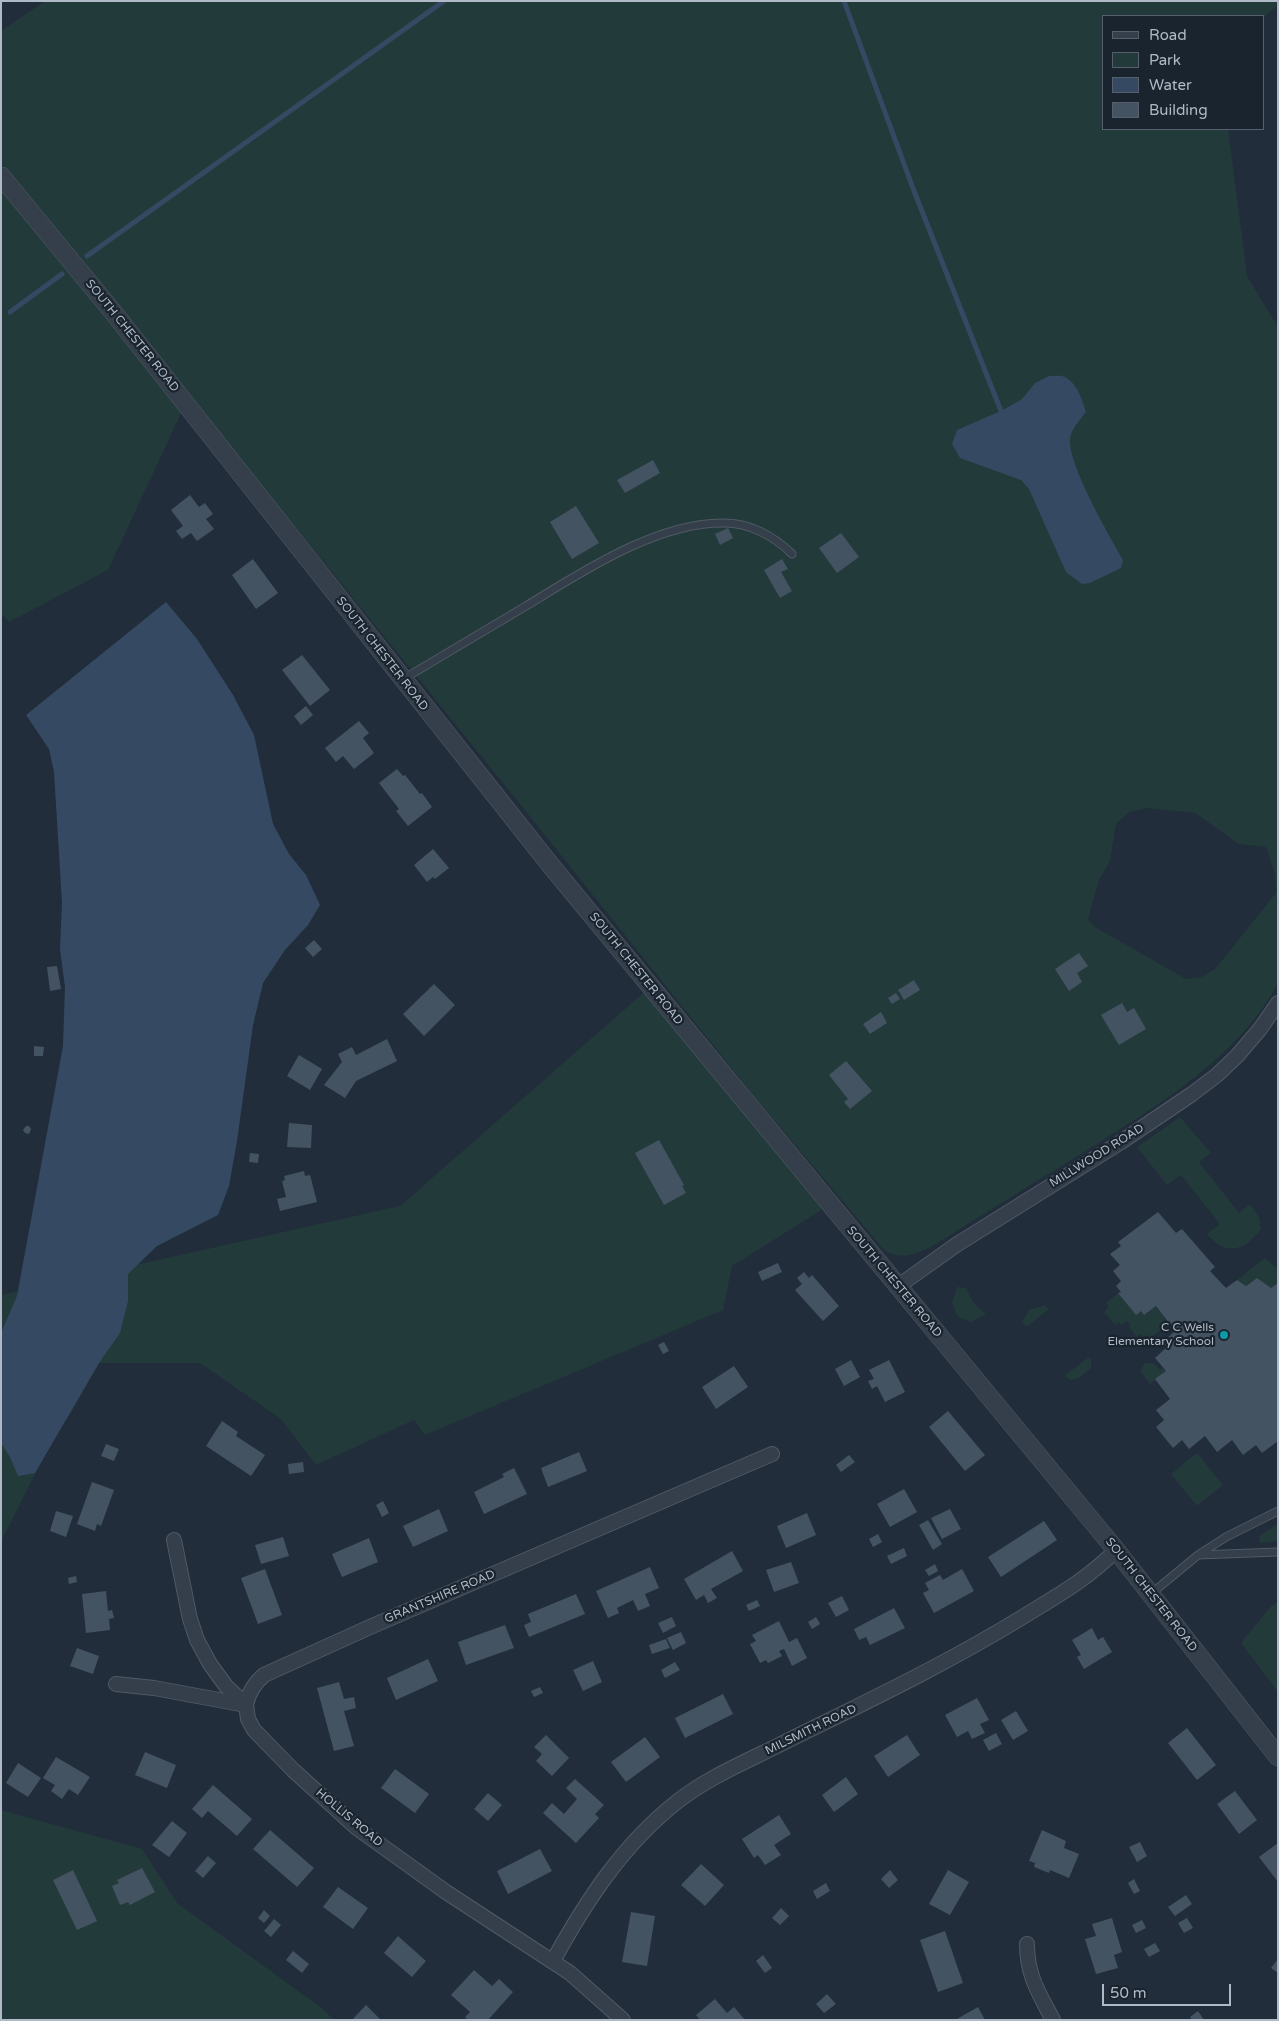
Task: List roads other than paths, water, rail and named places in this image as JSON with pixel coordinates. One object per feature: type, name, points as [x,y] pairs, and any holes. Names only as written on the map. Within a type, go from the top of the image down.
[{"type":"street","name":"SOUTH CHESTER ROAD","points":[[1,176],[113,312],[402,680],[552,867],[1116,1550],[1278,1757]]},
{"type":"street","name":"MILLWOOD ROAD","points":[[897,1287],[956,1245],[1121,1142],[1192,1094],[1217,1075],[1237,1056],[1260,1029],[1278,1003]]},
{"type":"street","name":"GRANTSHIRE ROAD","points":[[246,1705],[248,1694],[255,1683],[264,1675],[370,1627],[772,1454]]},
{"type":"street","name":"HOLLIS ROAD","points":[[174,1540],[190,1619],[197,1640],[210,1664],[221,1679],[246,1705],[248,1719],[254,1730],[293,1770],[357,1828],[446,1892],[553,1961],[584,1984],[623,2020]]},
{"type":"street","name":"MILSMITH ROAD","points":[[553,1961],[577,1918],[605,1876],[633,1843],[679,1800],[744,1762],[889,1692],[975,1646],[1081,1582],[1116,1550]]},
{"type":"street","points":[[116,1684],[154,1688],[246,1705]]},
{"type":"street","points":[[1027,1944],[1027,1962],[1033,1982],[1053,2020]]},
{"type":"lane","points":[[402,680],[582,572],[615,554],[665,534],[706,524],[725,523],[749,527],[770,537],[792,554]]},
{"type":"lane","points":[[1151,1594],[1198,1555],[1226,1537],[1278,1511]]},
{"type":"lane","points":[[1198,1555],[1278,1552]]},
{"type":"water","points":[[1049,376],[1065,377],[1073,384],[1081,397],[1086,412],[1072,432],[1070,439],[1071,451],[1090,500],[1123,560],[1121,568],[1090,583],[1082,584],[1066,572],[1029,489],[1021,480],[960,458],[952,444],[957,430],[1001,411],[1022,399],[1035,383]]},
{"type":"water","points":[[166,602],[197,639],[233,695],[254,735],[273,824],[289,854],[306,875],[320,905],[308,925],[285,950],[263,983],[253,1025],[229,1186],[218,1215],[157,1246],[128,1274],[128,1301],[120,1333],[99,1363],[35,1473],[18,1476],[10,1457],[1,1443],[1,1333],[17,1296],[63,1046],[65,987],[60,949],[62,903],[54,772],[49,749],[26,715]]},
{"type":"waterway","points":[[87,256],[444,1]]},
{"type":"waterway","points":[[844,1],[914,191],[1001,411]]},
{"type":"waterway","points":[[10,312],[62,274]]},
{"type":"place","name":"C C Wells Elementary School","points":[[1224,1335]]}]
